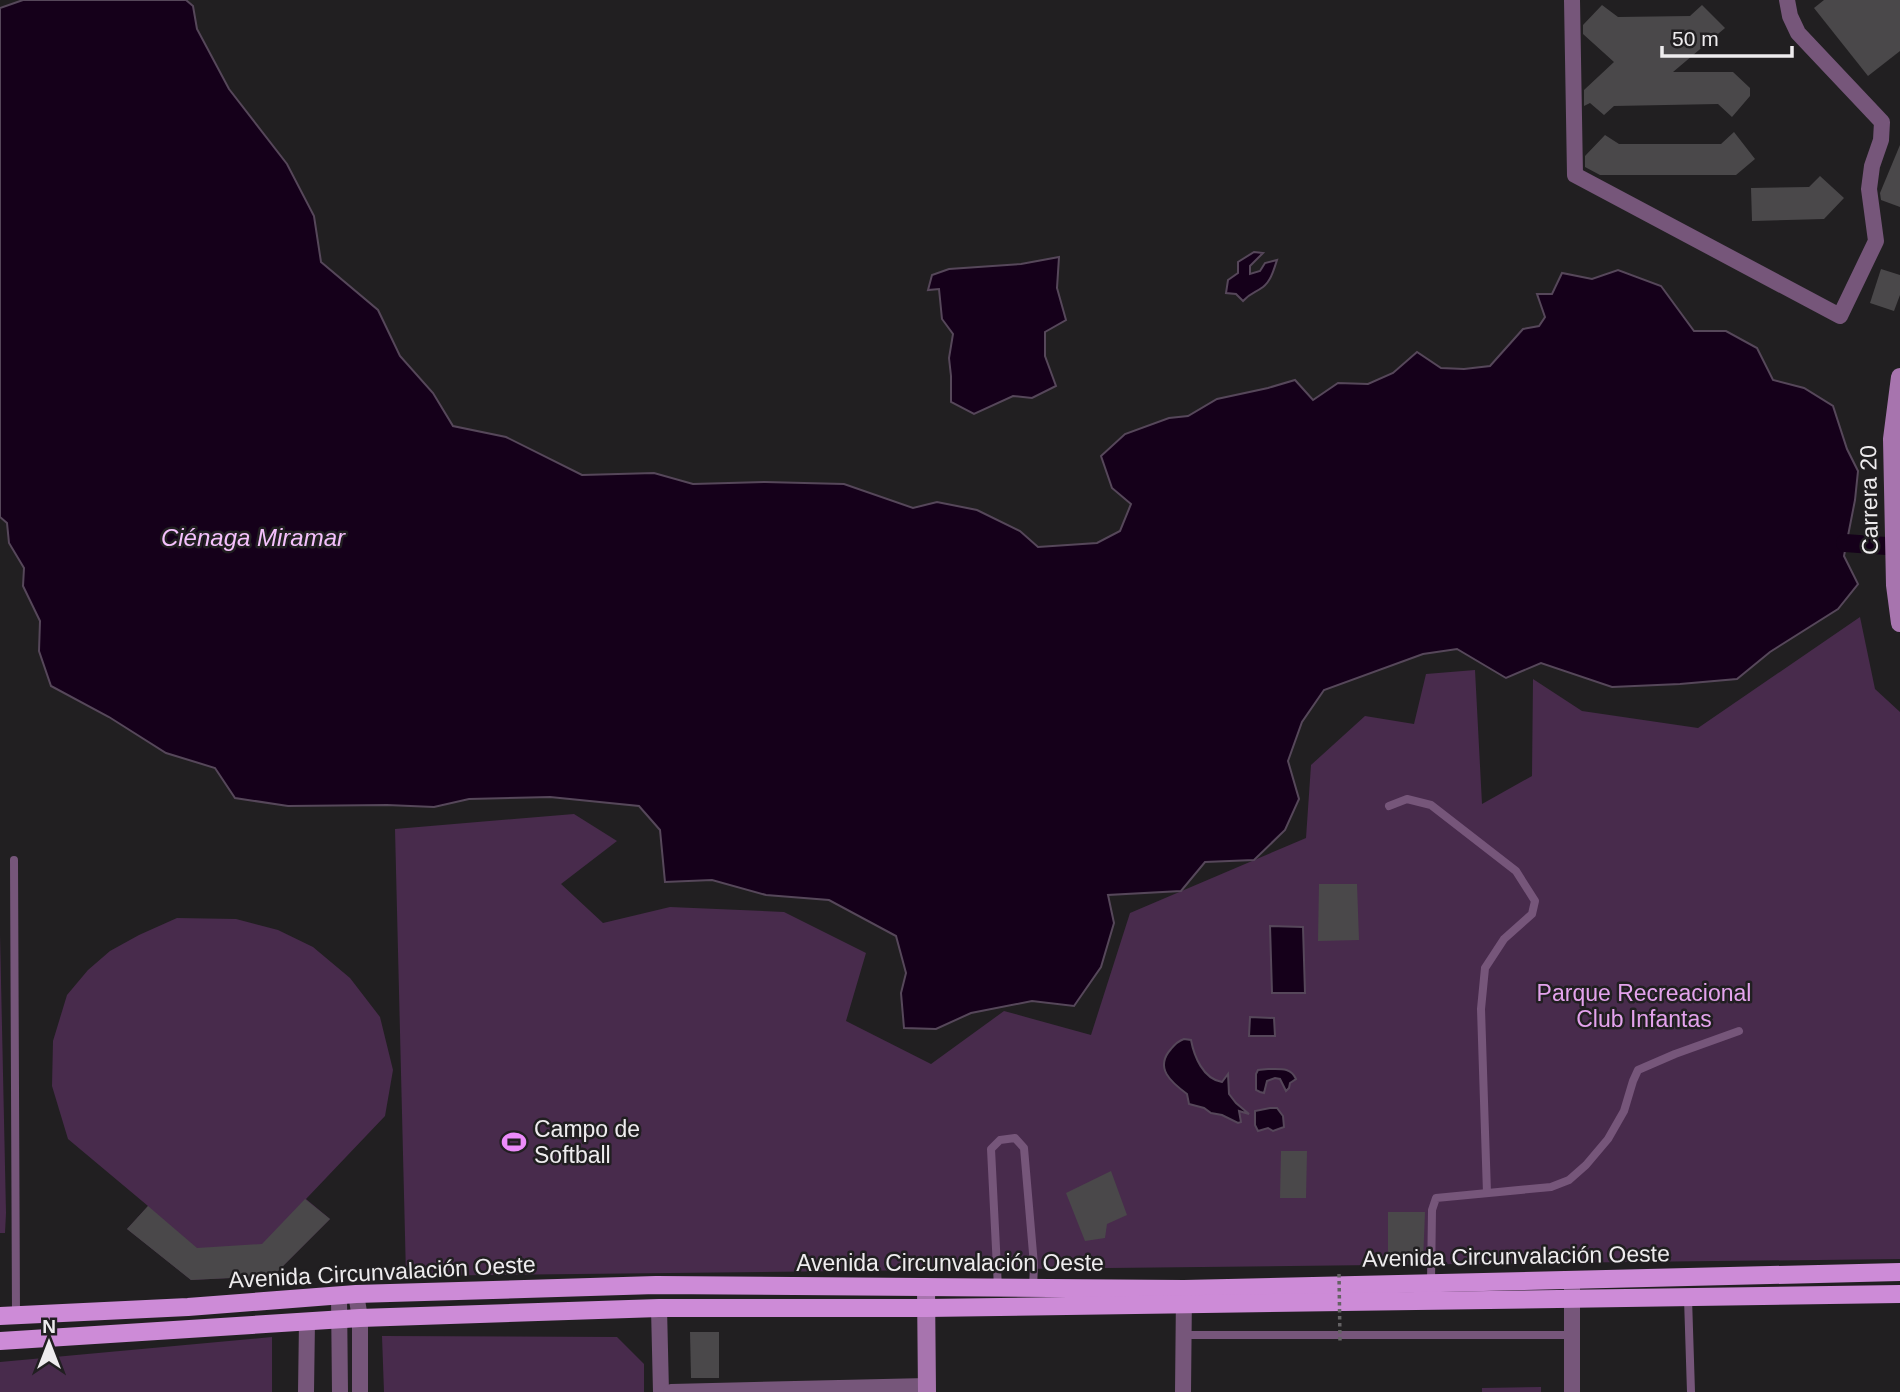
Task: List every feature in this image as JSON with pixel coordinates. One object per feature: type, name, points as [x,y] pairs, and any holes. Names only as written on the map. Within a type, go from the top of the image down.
[{"type":"main road","name":"Avenida Circunvalación Oeste","points":[[0,1340],[359,1318],[659,1308],[927,1308],[1184,1297],[1431,1282],[1900,1272]]},
{"type":"main road","name":"Avenida Circunvalación Oeste","points":[[8,1316],[188,1307],[347,1295],[656,1285],[1033,1288],[1184,1297],[1572,1299],[1900,1294]]},
{"type":"street","points":[[1572,0],[1576,175],[1840,316],[1876,241],[1869,188],[1872,166],[1881,140],[1882,122],[1798,33],[1790,16],[1787,0]]},
{"type":"street","name":"Carrera 20","points":[[1900,377],[1892,439],[1895,585],[1900,623]]},
{"type":"street","points":[[1572,1280],[1572,1392]]},
{"type":"street","points":[[671,1392],[927,1389],[926,1287]]},
{"type":"street","points":[[347,1295],[359,1318],[360,1392]]},
{"type":"street","points":[[340,1392],[339,1320],[347,1295]]},
{"type":"street","points":[[1184,1297],[1184,1392]]},
{"type":"street","points":[[659,1308],[661,1392]]},
{"type":"street","points":[[306,1392],[307,1321]]},
{"type":"lane","points":[[1389,806],[1407,799],[1431,805],[1516,871],[1535,901],[1532,914],[1504,939],[1485,968],[1481,1009],[1487,1193]]},
{"type":"lane","points":[[8,1316],[14,860]]},
{"type":"lane","points":[[1431,1282],[1432,1210],[1436,1198],[1550,1187],[1569,1180],[1608,1139],[1624,1111],[1639,1070],[1739,1031]]},
{"type":"lane","points":[[998,1288],[991,1149],[1000,1140],[1015,1138],[1024,1148],[1034,1265],[1033,1288]]},
{"type":"lane","points":[[1688,1298],[1691,1392]]},
{"type":"lane","points":[[1184,1335],[1572,1335]]},
{"type":"path","points":[[1339,1273],[1340,1341]]},
{"type":"green space","name":"Parque Recreacional Club Infantas","points":[[1860,617],[1875,689],[1900,712],[1900,1259],[406,1276],[395,829],[574,814],[617,841],[561,884],[603,923],[670,907],[784,912],[866,953],[846,1021],[931,1064],[1004,1011],[1091,1035],[1130,913],[1306,838],[1311,765],[1365,716],[1414,724],[1426,674],[1475,670],[1482,804],[1532,776],[1533,679],[1582,711],[1698,728]]},
{"type":"green space","points":[[177,918],[236,919],[278,930],[313,947],[350,978],[380,1017],[393,1070],[385,1116],[306,1199],[330,1219],[273,1276],[191,1280],[127,1229],[148,1206],[68,1139],[52,1086],[53,1041],[67,995],[88,970],[110,951]]},
{"type":"green space","points":[[0,934],[6,1213],[5,1233],[0,1233]]},
{"type":"green space","points":[[382,1336],[617,1337],[644,1364],[644,1392],[384,1392]]},
{"type":"green space","points":[[272,1337],[272,1392],[0,1392],[0,1362]]},
{"type":"green space","points":[[1541,1387],[1541,1392],[1482,1392],[1482,1388]]},
{"type":"water","name":"Ciénaga Miramar","points":[[23,0],[186,0],[193,6],[197,29],[229,89],[287,164],[314,216],[321,262],[378,310],[400,356],[433,393],[453,426],[506,437],[582,475],[654,473],[693,484],[844,484],[913,508],[937,502],[977,510],[1020,531],[1038,547],[1097,543],[1120,531],[1131,504],[1112,488],[1101,456],[1125,434],[1169,418],[1188,416],[1217,399],[1295,380],[1313,400],[1338,383],[1368,384],[1393,373],[1417,352],[1441,368],[1490,366],[1523,329],[1539,326],[1545,317],[1537,294],[1552,294],[1562,273],[1592,279],[1618,270],[1661,286],[1694,331],[1726,331],[1757,348],[1773,380],[1804,388],[1833,406],[1847,449],[1858,471],[1844,556],[1858,584],[1838,609],[1770,652],[1737,679],[1612,687],[1541,663],[1506,678],[1457,649],[1423,654],[1324,690],[1302,722],[1288,761],[1299,799],[1285,830],[1254,860],[1205,862],[1181,891],[1108,895],[1114,923],[1101,967],[1074,1006],[1032,1001],[971,1013],[936,1029],[904,1028],[901,993],[906,973],[896,936],[829,900],[766,895],[712,880],[665,882],[660,830],[639,806],[550,797],[469,799],[434,807],[288,806],[235,798],[215,768],[166,753],[109,717],[51,686],[39,651],[40,621],[23,586],[24,568],[9,543],[7,523],[0,517],[0,8]]},
{"type":"water","points":[[1254,252],[1263,253],[1250,266],[1250,274],[1260,271],[1265,263],[1277,260],[1266,284],[1243,301],[1236,294],[1226,293],[1228,280],[1238,273],[1238,262]]},
{"type":"water","points":[[1059,257],[1057,288],[1066,320],[1045,332],[1045,356],[1056,386],[1032,398],[1013,396],[974,414],[951,402],[949,358],[953,334],[942,319],[939,289],[928,290],[932,275],[949,269],[1021,264]]},
{"type":"water","points":[[1270,926],[1303,927],[1305,993],[1272,993]]},
{"type":"water","points":[[1250,1017],[1274,1018],[1275,1036],[1249,1036]]},
{"type":"water","points":[[1184,1039],[1191,1040],[1197,1060],[1215,1080],[1222,1082],[1228,1074],[1229,1094],[1249,1114],[1239,1111],[1241,1122],[1189,1104],[1187,1094],[1170,1079],[1164,1068],[1166,1056],[1175,1044]]},
{"type":"water","points":[[1258,1070],[1288,1071],[1296,1079],[1286,1091],[1280,1079],[1275,1078],[1267,1081],[1264,1093],[1260,1092],[1256,1090],[1256,1074]]},
{"type":"water","points":[[1277,1108],[1283,1116],[1284,1127],[1273,1131],[1268,1128],[1258,1131],[1255,1111]]},
{"type":"building","points":[[1824,0],[1900,0],[1900,51],[1868,76],[1814,8]]},
{"type":"building","points":[[1602,5],[1618,17],[1690,16],[1702,5],[1725,28],[1673,72],[1733,72],[1750,88],[1750,96],[1732,117],[1718,104],[1614,106],[1604,115],[1590,103],[1584,106],[1584,90],[1614,62],[1583,34],[1583,25]]},
{"type":"building","points":[[1734,132],[1755,159],[1736,175],[1600,175],[1585,167],[1585,156],[1605,135],[1619,144],[1721,144]]},
{"type":"building","points":[[1900,145],[1900,207],[1881,200],[1880,193]]},
{"type":"building","points":[[1820,176],[1844,198],[1824,219],[1752,221],[1751,188],[1809,187]]},
{"type":"building","points":[[1881,269],[1900,275],[1900,295],[1894,311],[1870,303]]},
{"type":"building","points":[[1319,884],[1357,884],[1359,940],[1318,941]]},
{"type":"building","points":[[1281,1151],[1307,1151],[1306,1198],[1280,1198]]},
{"type":"building","points":[[1111,1171],[1127,1215],[1107,1224],[1105,1238],[1085,1241],[1066,1193]]},
{"type":"building","points":[[305,1199],[330,1219],[273,1276],[191,1280],[127,1229],[148,1206],[197,1248],[262,1244]]},
{"type":"building","points":[[1388,1212],[1425,1212],[1423,1261],[1388,1262]]},
{"type":"building","points":[[690,1332],[719,1332],[719,1378],[691,1378]]},
{"type":"waterway","points":[[1845,543],[1900,547]]},
{"type":"place","name":"Campo de Softball","points":[[514,1142]]}]
